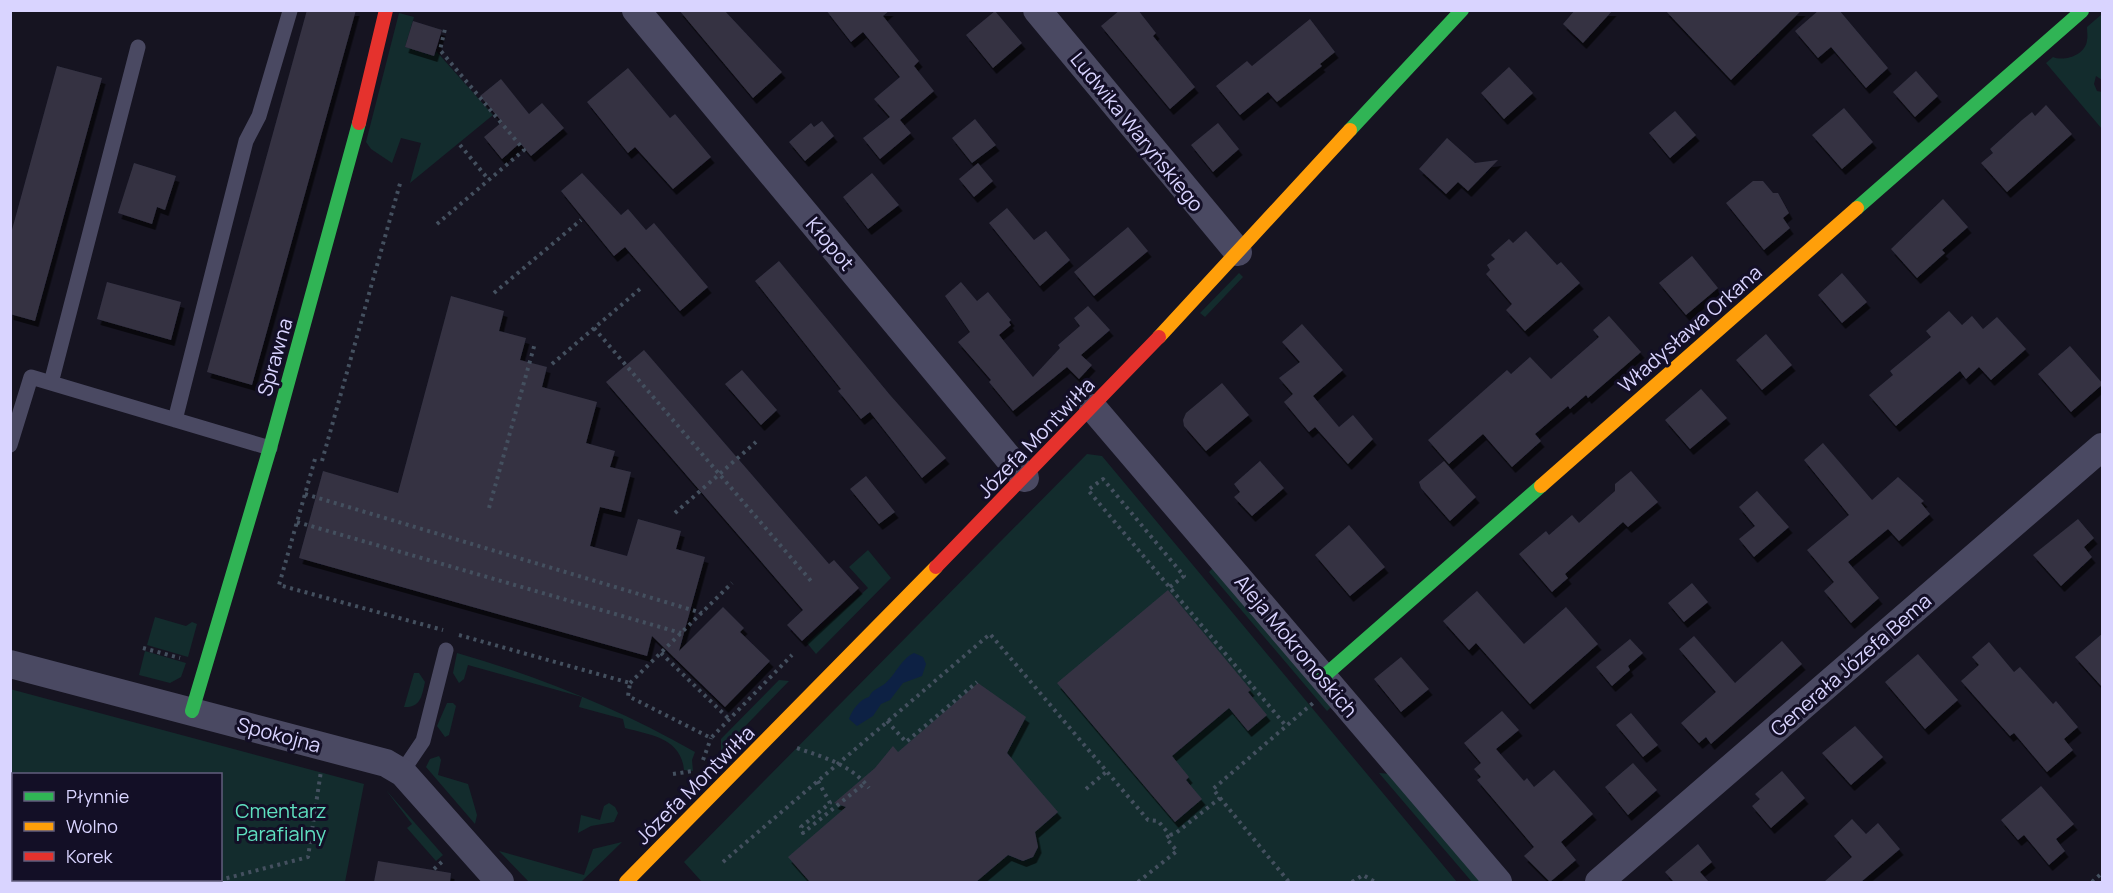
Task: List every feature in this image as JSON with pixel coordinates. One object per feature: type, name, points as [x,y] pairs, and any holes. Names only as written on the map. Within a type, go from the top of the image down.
[{"type":"street","name":"Sprawna","points":[[192,711],[270,448],[352,153],[386,10]]},
{"type":"street","name":"Kłopot","points":[[636,10],[1024,478]]},
{"type":"street","name":"Ludwika Waryńskiego","points":[[1037,10],[1238,252]]},
{"type":"street","name":"Józefa Montwiłła","points":[[626,882],[1093,408],[1462,10]]},
{"type":"street","name":"Władysława Orkana","points":[[1319,689],[2082,11]]},
{"type":"street","name":"Aleja Mokronoskich","points":[[1093,408],[1319,689],[1498,882]]},
{"type":"street","name":"Generała Józefa Bema","points":[[1599,882],[2103,447]]},
{"type":"street","name":"Spokojna","points":[[10,664],[386,762],[402,772],[500,882]]},
{"type":"lane","points":[[175,420],[246,141],[259,116],[290,11]]},
{"type":"lane","points":[[51,383],[138,47]]},
{"type":"lane","points":[[10,445],[31,377],[270,448]]},
{"type":"lane","points":[[402,772],[423,741],[446,650]]},
{"type":"path","points":[[437,224],[524,150],[440,50],[446,29]]},
{"type":"path","points":[[460,145],[489,180]]},
{"type":"path","points":[[322,461],[401,180]]},
{"type":"path","points":[[494,293],[581,220]]},
{"type":"path","points":[[552,364],[640,290]]},
{"type":"path","points":[[594,328],[718,475],[812,581]]},
{"type":"path","points":[[489,508],[535,343]]},
{"type":"path","points":[[675,513],[756,442]]},
{"type":"path","points":[[315,459],[279,585],[630,683]]},
{"type":"path","points":[[1170,587],[1184,576],[1103,479],[1088,490],[1286,726]]},
{"type":"path","points":[[304,494],[702,612]]},
{"type":"path","points":[[297,522],[681,633]]},
{"type":"path","points":[[711,738],[628,696],[630,683],[732,583]]},
{"type":"path","points":[[723,862],[990,633],[1148,820],[1158,822],[1170,835]]},
{"type":"path","points":[[143,648],[182,659]]},
{"type":"path","points":[[661,653],[729,719]]},
{"type":"path","points":[[673,774],[692,772],[705,758],[711,738],[792,655]]},
{"type":"path","points":[[888,721],[906,742],[977,682]]},
{"type":"path","points":[[1289,882],[1212,789],[1286,726],[1319,689]]},
{"type":"path","points":[[789,746],[839,763],[855,771],[868,788]]},
{"type":"path","points":[[222,879],[308,856],[327,748]]},
{"type":"path","points":[[1086,789],[1107,772]]},
{"type":"path","points":[[818,781],[830,803],[801,827],[801,833],[805,833],[865,783]]},
{"type":"path","points":[[1138,882],[1177,851],[1166,838],[1176,833],[1220,798]]},
{"type":"path","points":[[434,869],[449,856]]},
{"type":"path","points":[[2091,882],[2103,873]]},
{"type":"path","points":[[1352,882],[1363,875],[1376,882]]},
{"type":"green space","points":[[399,13],[414,17],[405,47],[434,56],[436,51],[493,115],[410,183],[421,143],[401,138],[392,163],[371,149],[366,142]]},
{"type":"green space","points":[[2102,14],[2102,80],[2096,76],[2094,84],[2097,91],[2102,92],[2102,129],[2046,63],[2053,57],[2068,58],[2083,50],[2086,45],[2087,27]]},
{"type":"green space","points":[[1239,273],[1243,277],[1205,317],[1200,313]]},
{"type":"green space","points":[[1087,454],[1102,456],[1457,882],[702,882],[684,862]]},
{"type":"green space","points":[[868,550],[891,578],[816,654],[807,643],[868,588],[849,567]]},
{"type":"green space","points":[[1213,568],[1333,705],[1327,711],[1209,572]]},
{"type":"green space","points":[[155,617],[186,626],[192,622],[197,624],[188,657],[147,645]]},
{"type":"green space","points":[[145,651],[186,663],[181,677],[170,683],[139,675]]},
{"type":"green space","points":[[457,653],[579,695],[666,736],[695,752],[692,760],[693,771],[684,770],[682,759],[671,744],[654,736],[625,728],[623,719],[579,707],[582,697],[468,665],[464,679],[459,683],[453,673]]},
{"type":"green space","points":[[414,673],[419,673],[425,682],[423,692],[417,703],[404,707]]},
{"type":"green space","points":[[779,680],[789,681],[721,751],[721,739]]},
{"type":"green space","name":"Cmentarz Parafialny","points":[[10,689],[364,784],[345,882],[11,882]]},
{"type":"green space","points":[[447,703],[453,703],[456,706],[449,735],[445,737],[437,726]]},
{"type":"green space","points":[[439,756],[441,760],[438,775],[468,784],[477,815],[475,824],[426,767],[430,759]]},
{"type":"green space","points":[[1379,773],[1391,774],[1484,882],[1472,882]]},
{"type":"green space","points":[[386,790],[443,855],[436,861],[407,828],[412,824]]},
{"type":"green space","points":[[609,803],[618,813],[614,822],[591,826],[578,833],[581,815],[600,820],[604,806]]},
{"type":"green space","points":[[622,842],[581,882],[529,882],[499,851],[584,875],[593,849]]},
{"type":"water","points":[[914,653],[923,657],[926,664],[922,676],[903,683],[890,700],[881,704],[873,716],[857,726],[849,719],[860,702],[887,682],[905,659]]},
{"type":"building","points":[[307,10],[356,10],[252,385],[207,372]]},
{"type":"building","points":[[679,10],[724,10],[782,72],[753,98]]},
{"type":"building","points":[[826,10],[890,10],[883,16],[919,61],[914,66],[934,91],[900,120],[911,133],[880,159],[863,138],[890,117],[874,99],[900,77],[863,32],[851,42]]},
{"type":"building","points":[[1120,10],[1138,10],[1156,33],[1153,36],[1195,87],[1170,109],[1101,26]]},
{"type":"building","points":[[1575,10],[1613,10],[1583,43],[1563,24]]},
{"type":"building","points":[[1665,10],[1802,10],[1731,80]]},
{"type":"building","points":[[1819,10],[1839,10],[1888,68],[1866,88],[1831,47],[1818,58],[1795,31]]},
{"type":"building","points":[[995,11],[1022,43],[993,68],[966,35]]},
{"type":"building","points":[[1310,19],[1335,52],[1320,64],[1322,66],[1277,102],[1268,92],[1240,115],[1216,86],[1247,61],[1252,66]]},
{"type":"building","points":[[413,21],[442,30],[434,56],[405,47]]},
{"type":"building","points":[[57,66],[102,78],[35,321],[10,314],[10,237]]},
{"type":"building","points":[[1509,67],[1533,93],[1504,119],[1481,93]]},
{"type":"building","points":[[628,68],[670,118],[675,114],[711,157],[673,189],[635,147],[628,153],[587,102]]},
{"type":"building","points":[[1916,71],[1938,96],[1915,117],[1893,92]]},
{"type":"building","points":[[501,79],[529,114],[542,103],[564,128],[531,156],[520,143],[502,159],[484,137],[502,122],[480,96]]},
{"type":"building","points":[[2046,105],[2072,134],[2007,192],[1981,163],[1993,153],[1990,149],[2022,120],[2032,112],[2035,116]]},
{"type":"building","points":[[1844,108],[1873,142],[1842,169],[1812,135]]},
{"type":"building","points":[[1675,111],[1696,135],[1670,158],[1649,133]]},
{"type":"building","points":[[975,119],[996,145],[972,163],[952,138]]},
{"type":"building","points":[[822,121],[834,136],[805,161],[789,142],[811,123],[814,127]]},
{"type":"building","points":[[1218,123],[1239,149],[1213,172],[1191,145]]},
{"type":"building","points":[[1447,138],[1475,163],[1498,160],[1468,191],[1458,182],[1446,194],[1419,169]]},
{"type":"building","points":[[134,163],[176,176],[165,210],[157,207],[152,224],[118,213]]},
{"type":"building","points":[[978,163],[993,181],[974,197],[959,179]]},
{"type":"building","points":[[582,173],[621,215],[628,209],[646,230],[654,223],[708,287],[680,311],[625,247],[614,256],[561,191]]},
{"type":"building","points":[[872,173],[899,205],[868,229],[843,197]]},
{"type":"building","points":[[1753,181],[1763,181],[1773,193],[1778,193],[1789,213],[1783,218],[1790,228],[1764,250],[1726,203]]},
{"type":"building","points":[[1943,199],[1968,227],[1942,250],[1945,253],[1917,278],[1891,249]]},
{"type":"building","points":[[1007,208],[1034,240],[1046,231],[1070,260],[1040,286],[989,223]]},
{"type":"building","points":[[1128,227],[1148,251],[1094,296],[1074,272]]},
{"type":"building","points":[[1526,231],[1557,265],[1561,262],[1580,283],[1525,331],[1506,310],[1512,304],[1486,274],[1490,270],[1487,265],[1495,259],[1491,255],[1509,239],[1513,243]]},
{"type":"building","points":[[1692,256],[1718,288],[1686,315],[1659,283]]},
{"type":"building","points":[[779,261],[890,395],[946,458],[922,478],[870,412],[861,419],[838,391],[841,389],[755,281]]},
{"type":"building","points":[[1842,273],[1867,302],[1842,323],[1818,295]]},
{"type":"building","points":[[107,282],[181,302],[171,340],[97,319]]},
{"type":"building","points":[[961,282],[977,301],[988,292],[1011,320],[1009,322],[1011,325],[999,335],[1033,377],[1060,348],[1058,345],[1080,326],[1074,318],[1088,306],[1110,330],[1081,355],[1092,365],[1079,379],[1067,367],[1013,411],[989,382],[991,380],[958,342],[970,332],[945,296]]},
{"type":"building","points":[[451,296],[504,311],[499,331],[526,338],[520,360],[547,367],[542,387],[597,402],[586,443],[615,451],[610,467],[631,472],[621,512],[600,507],[590,546],[627,556],[638,519],[681,531],[676,549],[705,557],[679,651],[723,607],[744,628],[740,632],[770,661],[725,707],[652,636],[647,656],[299,558],[323,471],[398,493]]},
{"type":"building","points":[[1949,311],[1962,325],[1972,316],[1983,329],[1997,317],[2026,349],[1991,380],[1979,367],[1966,379],[1960,371],[1896,426],[1869,395],[1893,375],[1890,371],[1931,337],[1926,331]]},
{"type":"building","points":[[1609,316],[1641,352],[1588,398],[1586,395],[1570,409],[1568,406],[1535,434],[1541,441],[1512,467],[1483,434],[1449,464],[1428,440],[1507,370],[1511,374],[1530,357],[1551,379],[1599,337],[1593,330]]},
{"type":"building","points":[[1302,324],[1343,370],[1313,396],[1339,427],[1353,415],[1373,439],[1348,464],[1315,427],[1309,432],[1284,402],[1293,394],[1279,378],[1300,362],[1282,342]]},
{"type":"building","points":[[1766,334],[1792,365],[1762,390],[1736,360]]},
{"type":"building","points":[[2070,346],[2103,384],[2071,412],[2038,374]]},
{"type":"building","points":[[644,350],[829,564],[834,560],[859,588],[802,641],[787,625],[803,610],[606,382]]},
{"type":"building","points":[[742,370],[777,410],[761,425],[725,384]]},
{"type":"building","points":[[1222,383],[1249,415],[1206,451],[1184,426],[1183,420],[1186,413]]},
{"type":"building","points":[[1701,389],[1727,418],[1690,449],[1665,420]]},
{"type":"building","points":[[1823,443],[1872,500],[1898,477],[1924,501],[1921,503],[1930,514],[1899,541],[1888,529],[1848,562],[1879,598],[1851,623],[1824,591],[1834,582],[1807,550],[1849,515],[1804,460]]},
{"type":"building","points":[[1260,461],[1284,488],[1252,516],[1234,497],[1240,492],[1234,484]]},
{"type":"building","points":[[1444,461],[1476,497],[1450,521],[1421,488],[1419,482]]},
{"type":"building","points":[[1631,471],[1658,502],[1628,527],[1623,522],[1565,574],[1568,578],[1552,592],[1519,554],[1546,531],[1549,535],[1572,515],[1579,523],[1615,491],[1615,484]]},
{"type":"building","points":[[866,476],[895,512],[879,524],[850,489]]},
{"type":"building","points":[[1757,491],[1789,527],[1754,557],[1739,539],[1755,526],[1739,507]]},
{"type":"building","points":[[2078,519],[2094,538],[2084,547],[2092,557],[2061,586],[2033,555]]},
{"type":"building","points":[[1349,525],[1385,567],[1350,596],[1315,555]]},
{"type":"building","points":[[1692,583],[1708,602],[1684,622],[1668,603]]},
{"type":"building","points":[[1168,590],[1251,690],[1248,692],[1267,715],[1248,731],[1229,708],[1172,756],[1189,777],[1186,780],[1202,799],[1175,822],[1057,683]]},
{"type":"building","points":[[1477,591],[1524,644],[1566,607],[1598,644],[1530,704],[1476,643],[1469,650],[1443,621]]},
{"type":"building","points":[[2103,633],[2103,688],[2075,657]]},
{"type":"building","points":[[1694,636],[1735,683],[1782,641],[1802,664],[1711,744],[1706,737],[1699,743],[1681,723],[1716,692],[1679,649]]},
{"type":"building","points":[[1630,639],[1643,653],[1628,666],[1630,670],[1612,686],[1596,667]]},
{"type":"building","points":[[1989,642],[2014,672],[2020,667],[2053,704],[2056,701],[2078,727],[2064,739],[2073,750],[2047,772],[2014,733],[2010,736],[1961,681],[1979,665],[1972,657]]},
{"type":"building","points":[[1918,654],[1958,700],[1925,729],[1885,682]]},
{"type":"building","points":[[1401,657],[1429,689],[1401,712],[1374,679]]},
{"type":"building","points":[[978,683],[1026,717],[1007,753],[1058,812],[1035,832],[1038,847],[1033,857],[1023,861],[1008,855],[976,882],[810,882],[788,857],[846,807],[834,803],[875,768],[893,746],[898,752]]},
{"type":"building","points":[[1502,711],[1519,730],[1496,749],[1524,781],[1527,778],[1534,787],[1554,770],[1593,814],[1561,842],[1576,860],[1550,882],[1524,856],[1534,847],[1477,780],[1481,777],[1474,769],[1481,763],[1464,743]]},
{"type":"building","points":[[1631,713],[1658,745],[1643,757],[1616,725]]},
{"type":"building","points":[[1855,726],[1883,757],[1851,785],[1822,753]]},
{"type":"building","points":[[1633,763],[1657,790],[1628,815],[1605,787]]},
{"type":"building","points":[[1782,771],[1805,798],[1771,828],[1752,806],[1760,799],[1755,794]]},
{"type":"building","points":[[2041,786],[2074,824],[2056,839],[2065,851],[2049,865],[2024,835],[2018,840],[2001,820]]},
{"type":"building","points":[[1852,819],[1866,834],[1878,823],[1900,849],[1861,882],[1824,882],[1852,857],[1834,836]]},
{"type":"building","points":[[1698,844],[1712,862],[1700,872],[1709,882],[1674,882],[1665,872]]},
{"type":"building","points":[[378,861],[451,873],[450,882],[374,882]]},
{"type":"traffic: fast","points":[[1350,130],[1462,10]]},
{"type":"traffic: fast","points":[[1857,208],[2082,11]]},
{"type":"traffic: fast","points":[[192,711],[270,448],[359,123]]},
{"type":"traffic: fast","points":[[1323,677],[1541,486]]},
{"type":"traffic: slow","points":[[1159,337],[1350,130]]},
{"type":"traffic: slow","points":[[1541,486],[1857,208]]},
{"type":"traffic: slow","points":[[626,882],[936,567]]},
{"type":"traffic: jam","points":[[359,123],[386,10]]},
{"type":"traffic: jam","points":[[936,567],[1159,337]]}]
